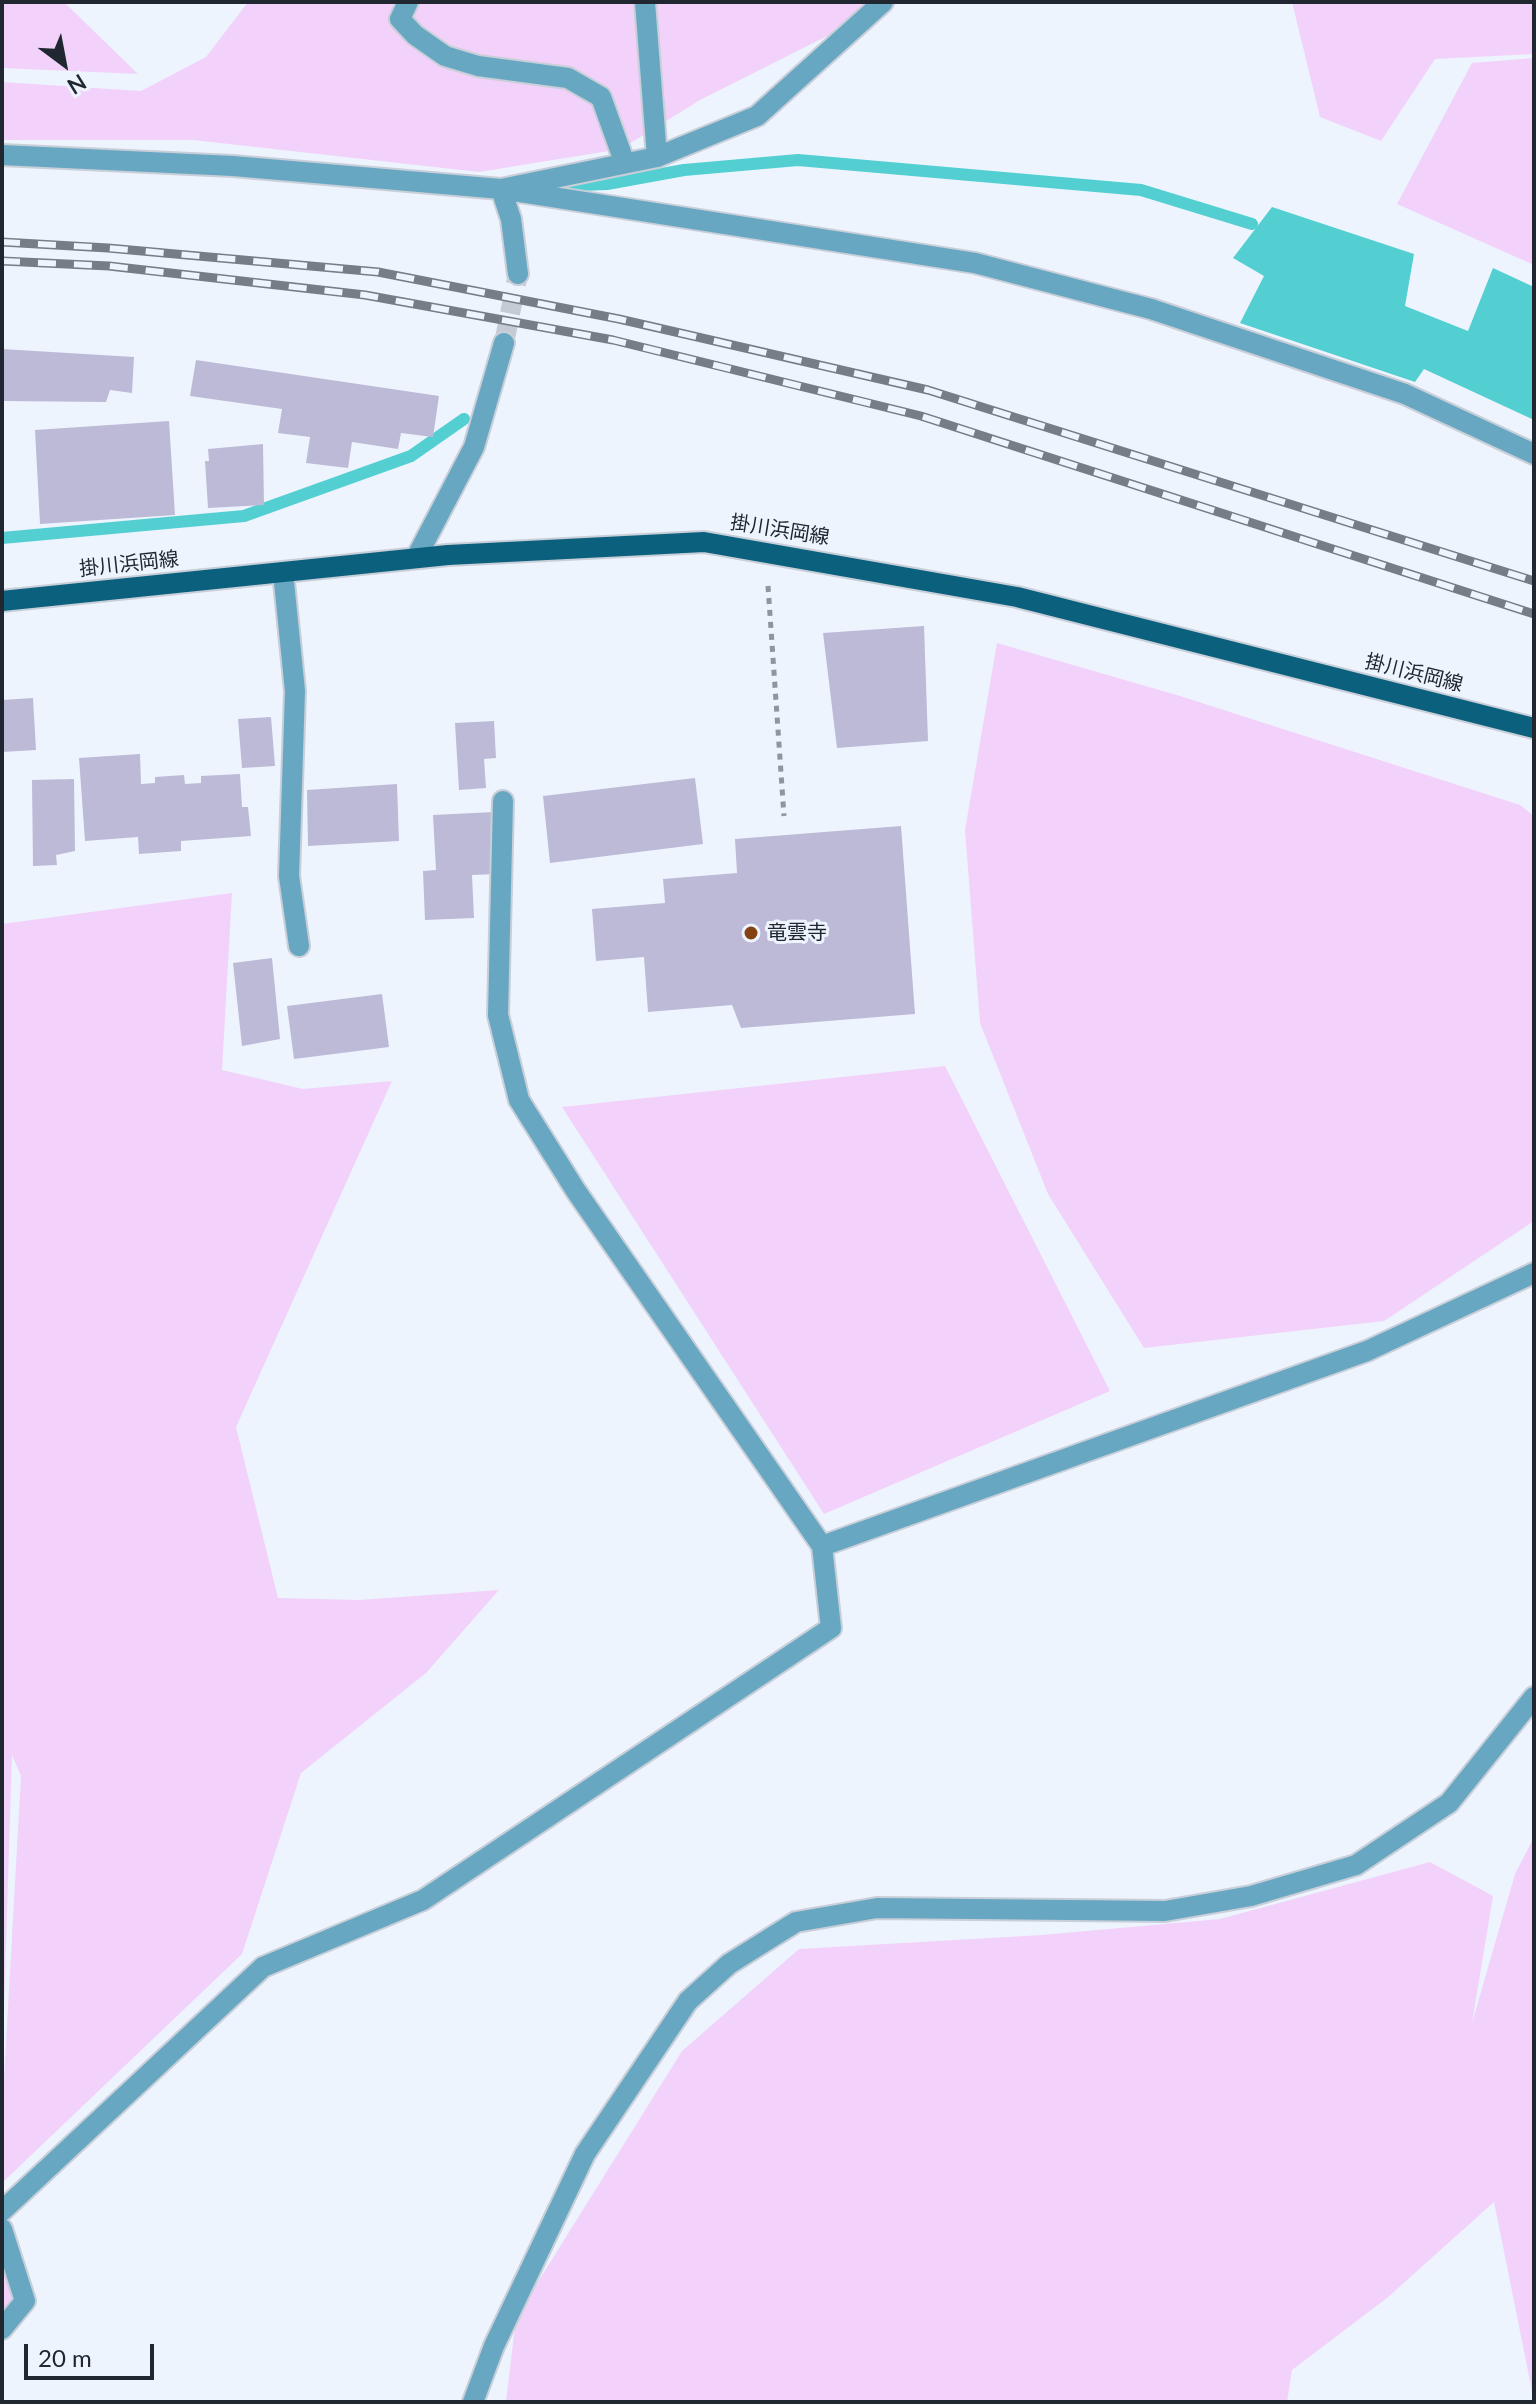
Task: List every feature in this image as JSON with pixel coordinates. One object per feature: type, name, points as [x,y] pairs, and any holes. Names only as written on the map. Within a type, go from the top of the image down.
[{"type":"main road","name":"掛川浜岡線","points":[[2,601],[416,558],[704,542],[1017,597],[1534,728]]},
{"type":"street","points":[[408,2],[400,19],[415,35],[445,56],[478,66],[568,78],[601,97],[624,161]]},
{"type":"street","points":[[645,2],[657,157]]},
{"type":"street","points":[[501,189],[624,161],[657,157],[757,116],[883,2]]},
{"type":"street","points":[[2,155],[233,166],[501,189],[975,263],[1151,309],[1405,394],[1534,454]]},
{"type":"street","points":[[501,189],[511,219],[518,274]]},
{"type":"street","points":[[416,558],[474,447],[504,343]]},
{"type":"street","points":[[283,572],[295,691],[289,876],[299,946]]},
{"type":"street","points":[[2,2211],[263,1967],[423,1900],[831,1628],[822,1546],[576,1191],[519,1100],[498,1015],[503,801]]},
{"type":"street","points":[[822,1546],[1367,1351],[1534,1273]]},
{"type":"street","points":[[473,2402],[494,2346],[585,2154],[688,2001],[729,1964],[796,1922],[877,1908],[1165,1911],[1251,1896],[1356,1865],[1449,1803],[1534,1697]]},
{"type":"street","points":[[2,2229],[25,2301],[2,2329]]},
{"type":"path","points":[[766,551],[784,816]]},
{"type":"shaded area","points":[[2,2],[64,2],[138,74],[2,68]]},
{"type":"shaded area","points":[[248,2],[874,2],[871,14],[700,100],[621,149],[479,172],[193,140],[2,140],[2,82],[141,91],[206,57]]},
{"type":"shaded area","points":[[1292,2],[1534,2],[1534,54],[1435,59],[1381,141],[1320,117]]},
{"type":"shaded area","points":[[1534,58],[1534,265],[1397,204],[1472,63]]},
{"type":"shaded area","points":[[997,643],[1180,696],[1520,805],[1534,816],[1534,1221],[1384,1321],[1144,1348],[1048,1194],[980,1023],[965,830]]},
{"type":"shaded area","points":[[232,893],[222,1070],[303,1089],[392,1081],[236,1427],[278,1598],[359,1600],[499,1590],[426,1673],[301,1773],[242,1954],[2,2183],[2,2114],[21,1776],[12,1755],[2,2070],[2,924]]},
{"type":"shaded area","points":[[945,1066],[1110,1391],[824,1514],[562,1107]]},
{"type":"shaded area","points":[[1534,1837],[1534,2401],[1494,2202],[1387,2298],[1292,2370],[1287,2402],[506,2402],[516,2317],[682,2051],[799,1949],[1042,1935],[1220,1919],[1430,1862],[1493,1896],[1472,2023],[1515,1874]]},
{"type":"shaded area","points":[[2,2229],[25,2301],[2,2330]]},
{"type":"water","points":[[1272,207],[1414,254],[1405,306],[1468,331],[1493,268],[1534,287],[1534,420],[1424,369],[1415,382],[1240,323],[1264,276],[1233,258]]},
{"type":"building","points":[[2,349],[134,357],[132,393],[110,390],[106,402],[2,401]]},
{"type":"building","points":[[196,360],[439,396],[433,437],[401,433],[398,449],[352,442],[348,468],[306,463],[310,437],[278,433],[282,409],[190,396]]},
{"type":"building","points":[[169,421],[175,515],[40,524],[35,430]]},
{"type":"building","points":[[263,444],[264,505],[208,508],[205,461],[209,461],[208,449]]},
{"type":"building","points":[[924,626],[928,741],[837,748],[823,633]]},
{"type":"building","points":[[33,698],[36,750],[2,752],[2,700]]},
{"type":"building","points":[[271,717],[275,766],[242,768],[238,719]]},
{"type":"building","points":[[494,721],[496,758],[484,759],[486,788],[459,790],[455,723]]},
{"type":"building","points":[[140,754],[141,784],[155,783],[155,777],[184,775],[185,784],[201,783],[201,776],[240,774],[242,807],[248,807],[251,836],[181,841],[181,851],[139,854],[138,837],[85,841],[79,758]]},
{"type":"building","points":[[695,778],[703,844],[550,863],[543,796]]},
{"type":"building","points":[[74,779],[75,851],[56,855],[57,865],[33,866],[32,780]]},
{"type":"building","points":[[397,784],[399,841],[308,846],[307,790]]},
{"type":"building","points":[[494,812],[497,874],[472,875],[474,918],[425,920],[423,871],[436,870],[433,815]]},
{"type":"building","name":"竜雲寺","points":[[901,826],[915,1014],[741,1028],[732,1005],[648,1012],[644,957],[596,961],[592,909],[665,903],[663,879],[737,873],[735,839]]},
{"type":"building","points":[[272,958],[280,1039],[242,1046],[233,963]]},
{"type":"building","points":[[382,994],[389,1047],[294,1059],[287,1006]]},
{"type":"waterway","points":[[555,186],[607,184],[684,170],[798,160],[1141,190],[1252,224]]},
{"type":"waterway","points":[[2,538],[244,516],[411,456],[464,419]]},
{"type":"tunnel","points":[[504,343],[518,274]]},
{"type":"railway","points":[[2,242],[108,248],[378,272],[619,319],[928,390],[1534,581]]},
{"type":"railway","points":[[2,261],[109,266],[365,295],[613,340],[921,416],[1534,614]]},
{"type":"place","name":"竜雲寺","points":[[751,933]]}]
